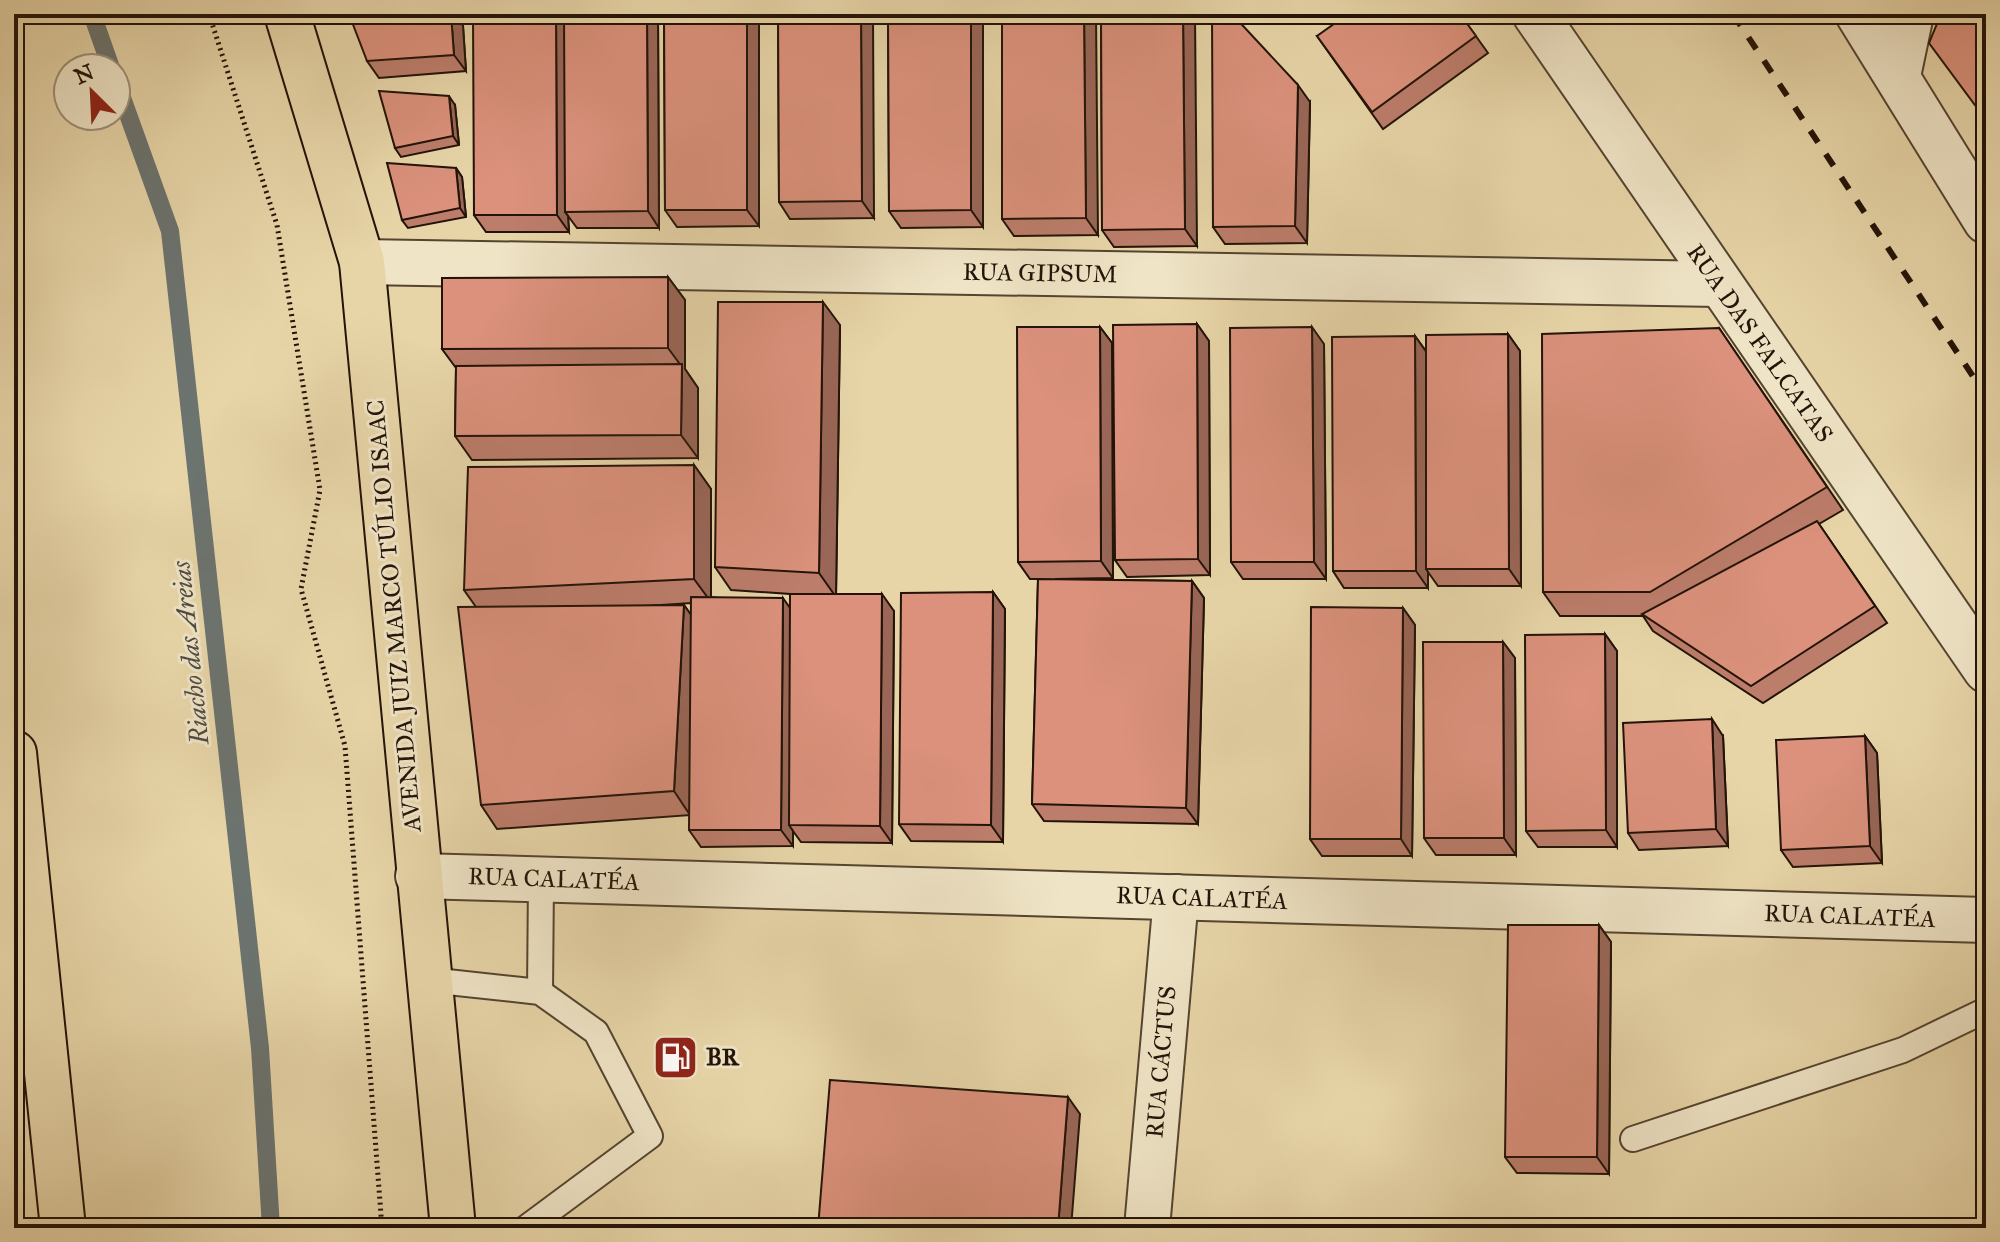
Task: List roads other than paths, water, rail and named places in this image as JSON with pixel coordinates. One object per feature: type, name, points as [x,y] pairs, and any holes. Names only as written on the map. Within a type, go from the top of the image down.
[{"type":"main road","name":"AVENIDA JUIZ MARCO TÚLIO ISAAC","points":[[287,14],[362,262],[453,1228]]},
{"type":"main road","points":[[14,753],[20,870],[63,1228]]},
{"type":"street","name":"RUA DAS FALCATAS","points":[[1535,14],[1986,670]]},
{"type":"street","points":[[1858,14],[1986,221]]},
{"type":"street","points":[[1898,76],[1911,14]]},
{"type":"street","name":"RUA GIPSUM","points":[[362,262],[1719,284]]},
{"type":"street","name":"RUA CALATÉA","points":[[418,876],[1986,920]]},
{"type":"street","name":"RUA CÁCTUS","points":[[1147,1228],[1176,897]]},
{"type":"lane","points":[[540,992],[541,879]]},
{"type":"lane","points":[[429,980],[540,992],[596,1032],[650,1136],[526,1228]]},
{"type":"lane","points":[[1633,1139],[1903,1050],[1986,1010]]},
{"type":"waterway","name":"Riacho das Areias","points":[[92,14],[105,52]]},
{"type":"waterway","name":"Riacho das Areias","points":[[132,125],[170,231],[260,1048],[271,1228]]},
{"type":"railway","points":[[1733,14],[1986,396]]},
{"type":"place","name":"BR","points":[[675,1057]]}]
